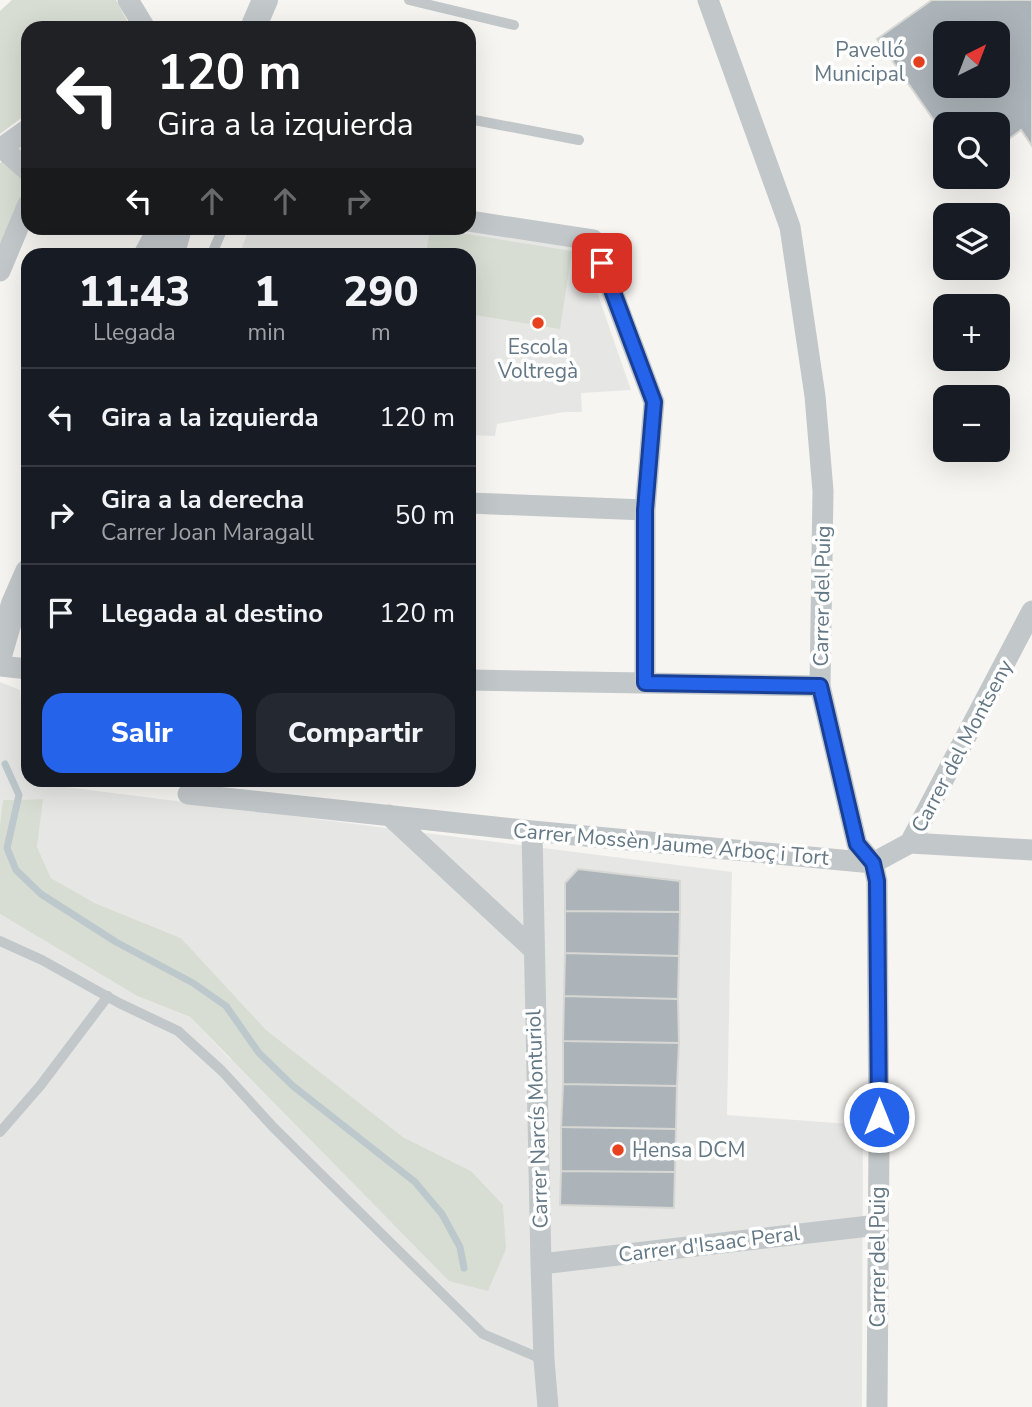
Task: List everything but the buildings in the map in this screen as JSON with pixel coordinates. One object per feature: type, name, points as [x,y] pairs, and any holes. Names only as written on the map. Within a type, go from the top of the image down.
[{"type":"street","points":[[128,0],[141,21]]},
{"type":"street","points":[[256,21],[265,0]]},
{"type":"street","name":"Carrer del Puig","points":[[708,0],[790,227],[815,396],[823,491],[820,686],[857,844],[873,863],[877,881],[877,1407]]},
{"type":"street","points":[[21,134],[1,149],[21,165]]},
{"type":"street","points":[[0,271],[21,221]]},
{"type":"street","points":[[476,222],[593,240],[654,402],[645,510],[645,683]]},
{"type":"street","points":[[476,503],[645,510]]},
{"type":"street","points":[[0,652],[21,588]]},
{"type":"street","name":"Carrer del Montseny","points":[[910,843],[1025,640],[1032,611]]},
{"type":"street","points":[[0,666],[21,668]]},
{"type":"street","points":[[476,680],[820,686]]},
{"type":"street","name":"Carrer Mossèn Jaume Arboç i Tort","points":[[188,794],[532,831],[873,863]]},
{"type":"street","points":[[389,815],[533,947]]},
{"type":"street","name":"Carrer Narcís Monturiol","points":[[532,831],[541,1264],[548,1407]]},
{"type":"street","points":[[873,863],[910,843],[1032,850]]},
{"type":"street","name":"Carrer d'Isaac Peral","points":[[541,1264],[878,1225]]},
{"type":"lane","points":[[409,0],[514,25]]},
{"type":"lane","points":[[476,120],[579,140]]},
{"type":"lane","points":[[0,941],[178,1031],[214,1063],[274,1128],[483,1334],[544,1360]]},
{"type":"lane","points":[[0,1132],[40,1086],[108,996]]},
{"type":"shaded area","points":[[12,0],[116,0],[127,21],[21,21],[21,118],[0,134],[0,11]]},
{"type":"shaded area","points":[[21,147],[21,198],[0,247],[0,163]]},
{"type":"shaded area","name":"Escola Voltregà","points":[[476,230],[581,246],[631,390],[581,393],[582,412],[564,412],[497,424],[495,436],[476,435],[476,248],[242,248],[246,235],[476,235]]},
{"type":"shaded area","points":[[429,235],[473,235],[572,251],[560,329],[476,315],[476,248],[427,248]]},
{"type":"shaded area","points":[[0,682],[20,690],[21,787],[66,787],[732,872],[727,1115],[863,1125],[862,1407],[0,1407],[0,914],[137,996],[190,1017],[229,1058],[471,1171],[403,1137],[265,1030],[181,938],[95,903],[51,878],[37,847],[42,799],[3,800],[0,824]]},
{"type":"shaded area","points":[[43,799],[37,847],[51,878],[95,903],[181,938],[266,1030],[403,1137],[471,1171],[503,1205],[506,1249],[488,1291],[449,1281],[190,1017],[137,996],[0,914],[0,824],[3,800]]},
{"type":"waterway","points":[[5,764],[19,795],[7,848],[16,870],[41,894],[116,942],[193,983],[226,1006],[259,1053],[293,1086],[415,1182],[442,1214],[460,1247],[464,1268]]},
{"type":"place","name":"Pavelló Municipal","points":[[919,62]]},
{"type":"place","name":"Escola Voltregà","points":[[538,323]]},
{"type":"place","name":"Hensa DCM","points":[[618,1150]]},
{"type":"route","points":[[602,263],[654,402],[645,510],[645,683],[820,686],[857,844],[873,863],[877,881],[879,1117]]}]
